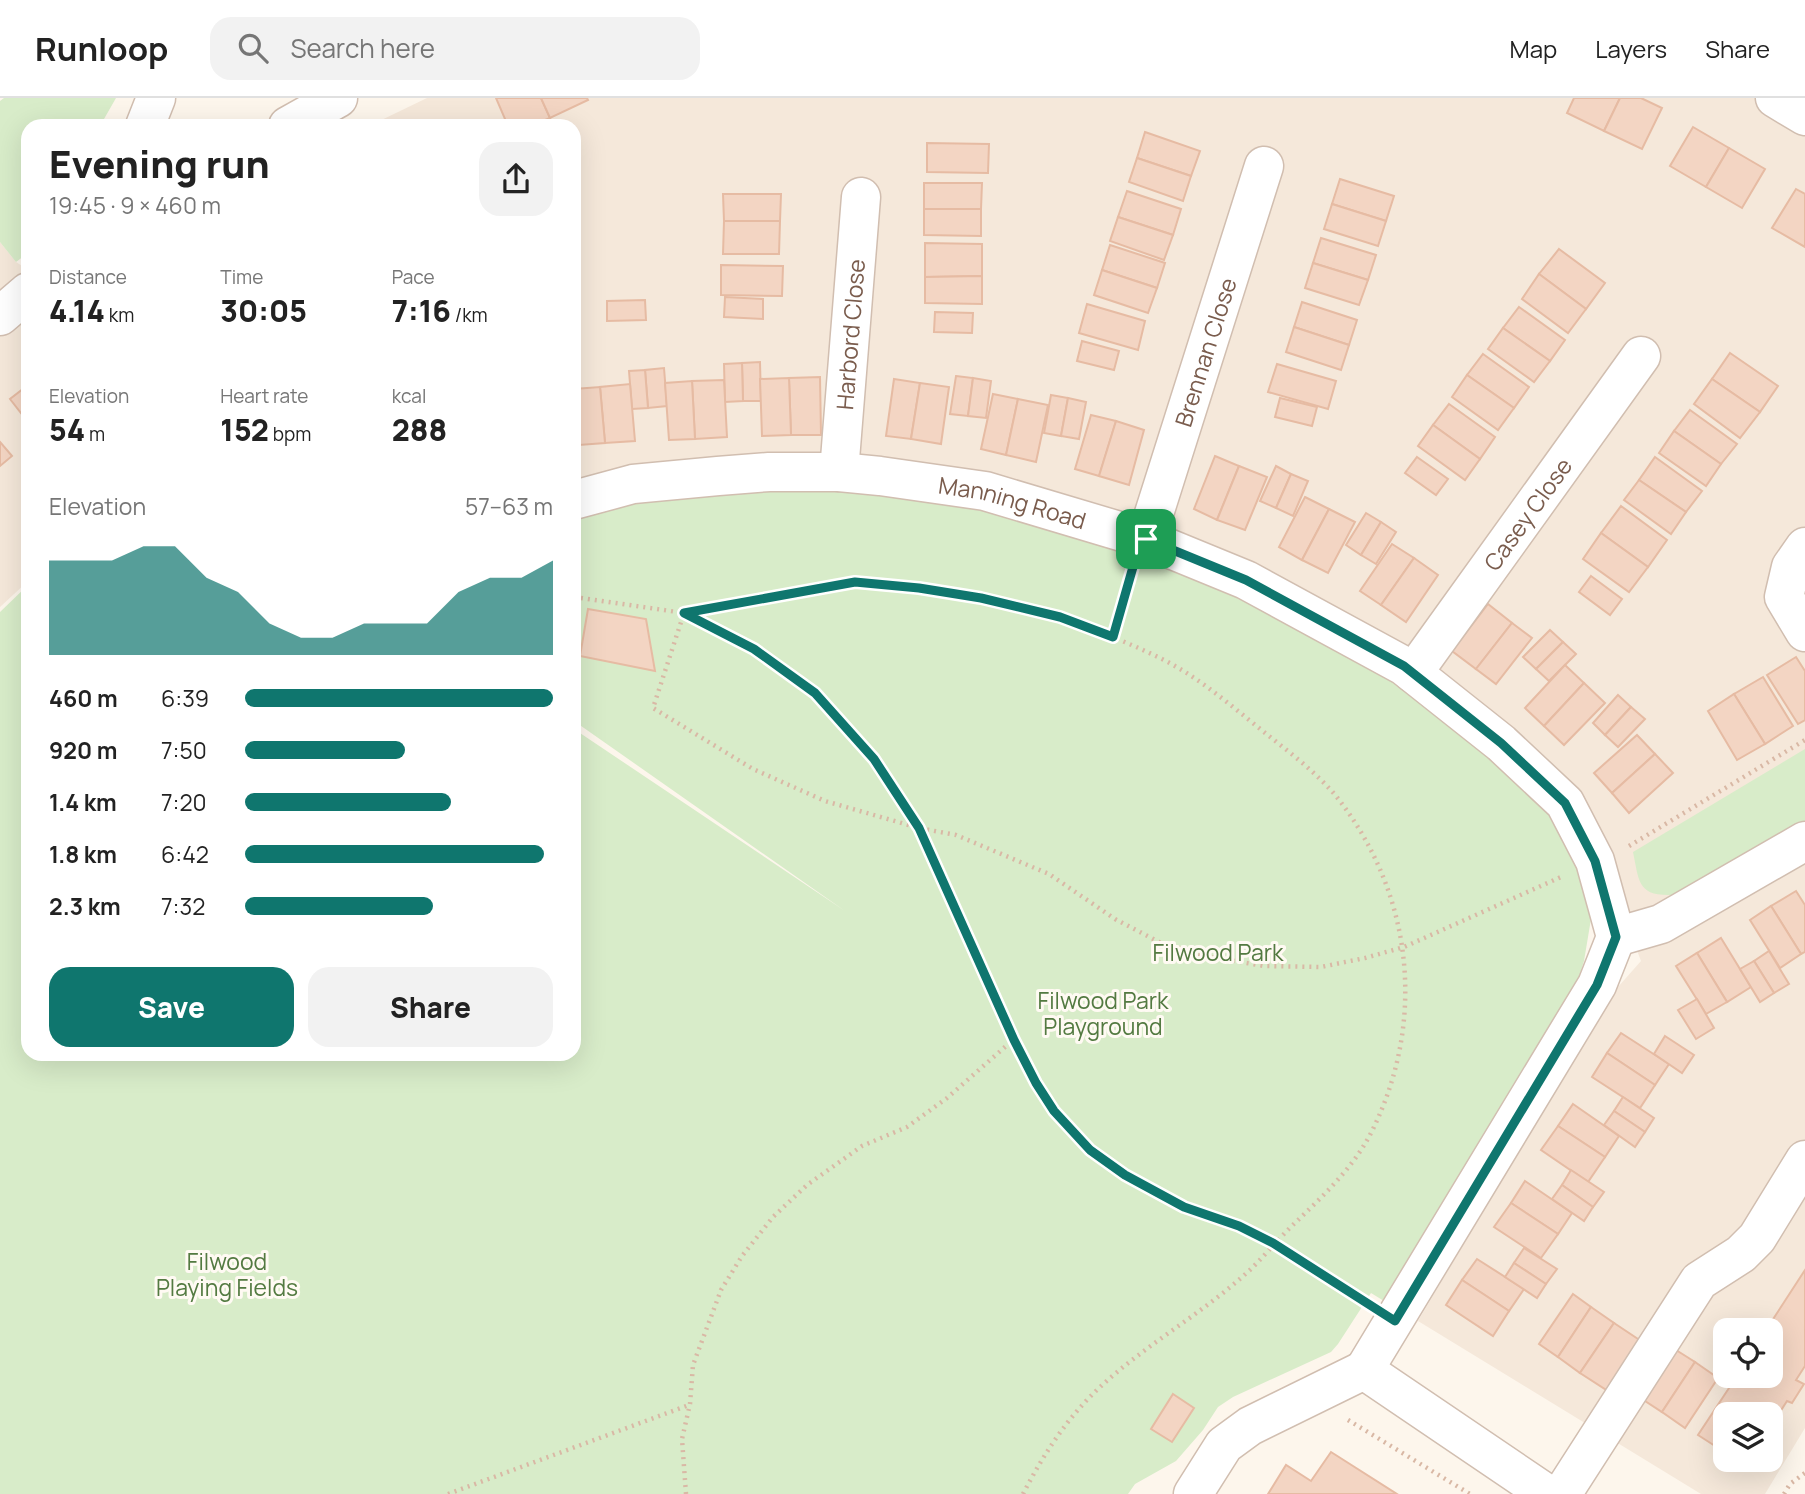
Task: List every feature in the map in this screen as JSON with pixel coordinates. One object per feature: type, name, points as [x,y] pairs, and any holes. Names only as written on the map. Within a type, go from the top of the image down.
[{"type":"street","points":[[148,119],[156,98]]},
{"type":"street","points":[[1775,98],[1805,116]]},
{"type":"street","points":[[299,119],[330,100]]},
{"type":"street","name":"Brennan Close","points":[[1146,539],[1264,166]]},
{"type":"street","name":"Harbord Close","points":[[839,472],[861,197]]},
{"type":"street","points":[[0,316],[21,298]]},
{"type":"street","name":"Casey Close","points":[[1413,673],[1641,356]]},
{"type":"street","name":"Manning Road","points":[[581,492],[645,483],[769,472],[880,475],[985,491],[1146,539],[1246,580],[1404,666],[1501,743],[1565,803],[1595,861],[1616,937]]},
{"type":"street","points":[[1805,547],[1791,567],[1784,597],[1805,632]]},
{"type":"street","points":[[1196,1490],[1224,1445],[1250,1426],[1364,1370],[1597,985],[1616,937],[1661,924],[1803,846]]},
{"type":"street","points":[[1562,1494],[1699,1281],[1741,1254],[1757,1238],[1805,1160]]},
{"type":"street","points":[[1364,1370],[1547,1494]]},
{"type":"path","points":[[1113,637],[1133,567],[1146,539]]},
{"type":"path","points":[[581,598],[684,613],[855,582],[919,588],[981,598],[1060,617],[1161,659],[1202,683],[1304,765],[1333,792],[1358,825],[1387,883],[1404,947],[1406,997],[1403,1038],[1390,1084],[1371,1133],[1338,1181],[1273,1243],[1253,1267],[1114,1376],[1085,1402],[1053,1442],[1023,1494]]},
{"type":"path","points":[[684,613],[653,708],[752,769],[825,801],[919,828],[956,835],[1049,874],[1115,919],[1159,942],[1206,956],[1264,966],[1321,967],[1404,947],[1635,844],[1805,740]]},
{"type":"path","points":[[684,613],[754,649],[815,693],[874,759],[919,828],[1014,1040],[1054,1111],[1090,1150],[1125,1175],[1184,1207],[1239,1226],[1273,1243],[1395,1321]]},
{"type":"path","points":[[686,1494],[682,1439],[690,1404],[693,1365],[721,1290],[741,1256],[773,1217],[807,1185],[862,1146],[907,1127],[947,1098],[1014,1040]]},
{"type":"path","points":[[1320,1393],[1331,1413],[1360,1426],[1470,1494]]},
{"type":"path","points":[[448,1494],[690,1404]]},
{"type":"path","points":[[1784,1494],[1790,1484],[1805,1474]]},
{"type":"shaded area","points":[[427,98],[1805,98],[1805,1428],[1783,1464],[1783,1402],[1713,1402],[1713,1472],[1778,1472],[1765,1494],[1701,1494],[1418,1321],[1610,996],[1641,961],[1579,796],[1423,660],[1273,573],[1178,531],[1037,489],[581,482],[581,119],[384,119]]},
{"type":"shaded area","points":[[0,242],[21,265],[21,588],[0,607]]},
{"type":"green space","points":[[4,98],[116,98],[104,119],[21,119],[21,258],[16,262],[0,242],[0,101]]},
{"type":"green space","name":"Filwood Park","points":[[844,489],[981,507],[1066,527],[1284,609],[1400,680],[1525,785],[1562,831],[1587,888],[1591,919],[1584,961],[1576,986],[1384,1301],[1371,1293],[1331,1352],[1233,1397],[1218,1407],[1203,1430],[1176,1461],[1135,1484],[1128,1494],[0,1494],[0,612],[21,592],[21,1061],[581,1061],[581,734],[845,911],[581,726],[581,516],[627,502],[719,491]]},
{"type":"green space","points":[[1805,749],[1805,826],[1675,905],[1671,895],[1660,895],[1646,889],[1639,878],[1633,852]]},
{"type":"building","points":[[496,98],[541,98],[550,118],[548,119],[505,119]]},
{"type":"building","points":[[541,98],[587,98],[588,100],[550,118]]},
{"type":"building","points":[[1574,98],[1620,98],[1604,131],[1567,113]]},
{"type":"building","points":[[1620,98],[1641,98],[1662,108],[1642,149],[1604,131]]},
{"type":"building","points":[[1693,127],[1729,148],[1706,187],[1670,166]]},
{"type":"building","points":[[1145,132],[1200,151],[1191,176],[1137,158]]},
{"type":"building","points":[[927,143],[989,144],[988,173],[927,172]]},
{"type":"building","points":[[1729,148],[1765,169],[1742,208],[1706,187]]},
{"type":"building","points":[[1137,158],[1191,176],[1183,201],[1129,182]]},
{"type":"building","points":[[1340,179],[1394,196],[1386,221],[1332,204]]},
{"type":"building","points":[[924,183],[982,183],[981,209],[924,209]]},
{"type":"building","points":[[1796,189],[1805,194],[1805,247],[1772,228]]},
{"type":"building","points":[[1127,191],[1181,209],[1173,235],[1118,217]]},
{"type":"building","points":[[723,194],[781,194],[780,221],[724,221]]},
{"type":"building","points":[[1332,204],[1386,221],[1378,246],[1324,229]]},
{"type":"building","points":[[924,209],[981,209],[981,236],[924,235]]},
{"type":"building","points":[[1118,217],[1173,235],[1164,260],[1110,241]]},
{"type":"building","points":[[724,221],[780,221],[779,254],[723,254]]},
{"type":"building","points":[[1321,238],[1376,255],[1368,280],[1313,263]]},
{"type":"building","points":[[925,243],[982,244],[982,276],[925,277]]},
{"type":"building","points":[[1110,245],[1165,263],[1157,288],[1102,270]]},
{"type":"building","points":[[1559,249],[1605,283],[1586,309],[1539,274]]},
{"type":"building","points":[[1313,263],[1368,280],[1359,305],[1305,288]]},
{"type":"building","points":[[721,265],[783,266],[782,296],[721,295]]},
{"type":"building","points":[[1102,270],[1157,288],[1148,313],[1094,295]]},
{"type":"building","points":[[1539,274],[1586,309],[1568,333],[1522,299]]},
{"type":"building","points":[[982,276],[982,304],[925,303],[925,277]]},
{"type":"building","points":[[725,297],[763,299],[763,319],[724,317]]},
{"type":"building","points":[[645,300],[646,320],[607,321],[607,301]]},
{"type":"building","points":[[1302,302],[1357,320],[1349,345],[1294,327]]},
{"type":"building","points":[[1087,304],[1145,321],[1138,350],[1079,333]]},
{"type":"building","points":[[1519,307],[1565,340],[1550,361],[1503,328]]},
{"type":"building","points":[[935,312],[973,313],[972,333],[934,332]]},
{"type":"building","points":[[1294,327],[1349,345],[1341,370],[1286,352]]},
{"type":"building","points":[[1503,328],[1550,361],[1534,382],[1488,349]]},
{"type":"building","points":[[1082,341],[1119,351],[1114,370],[1077,361]]},
{"type":"building","points":[[1730,353],[1778,386],[1760,412],[1712,379]]},
{"type":"building","points":[[1483,354],[1529,387],[1514,408],[1467,375]]},
{"type":"building","points":[[760,362],[761,401],[743,401],[742,363]]},
{"type":"building","points":[[742,363],[743,401],[725,402],[724,364]]},
{"type":"building","points":[[1277,364],[1336,381],[1328,409],[1268,392]]},
{"type":"building","points":[[664,368],[667,406],[648,408],[645,370]]},
{"type":"building","points":[[645,370],[648,408],[632,409],[629,371]]},
{"type":"building","points":[[1467,375],[1514,408],[1498,430],[1452,397]]},
{"type":"building","points":[[956,376],[973,378],[968,416],[950,414]]},
{"type":"building","points":[[820,377],[821,435],[791,435],[789,378]]},
{"type":"building","points":[[789,378],[791,435],[762,436],[760,379]]},
{"type":"building","points":[[973,378],[991,381],[986,418],[968,416]]},
{"type":"building","points":[[894,379],[920,383],[911,439],[886,436]]},
{"type":"building","points":[[1712,379],[1760,412],[1740,438],[1694,404]]},
{"type":"building","points":[[724,380],[727,437],[695,439],[692,381]]},
{"type":"building","points":[[692,381],[695,439],[669,440],[665,383]]},
{"type":"building","points":[[920,383],[949,387],[941,444],[911,439]]},
{"type":"building","points":[[630,384],[635,441],[605,443],[600,387]]},
{"type":"building","points":[[600,387],[605,443],[581,445],[581,388]]},
{"type":"building","points":[[21,390],[21,413],[10,399]]},
{"type":"building","points":[[993,394],[1018,399],[1006,455],[981,449]]},
{"type":"building","points":[[1051,395],[1068,398],[1061,436],[1044,433]]},
{"type":"building","points":[[1068,398],[1086,402],[1079,439],[1061,436]]},
{"type":"building","points":[[1280,398],[1317,407],[1312,426],[1275,417]]},
{"type":"building","points":[[1018,399],[1048,405],[1036,462],[1006,455]]},
{"type":"building","points":[[1449,404],[1495,437],[1480,459],[1433,425]]},
{"type":"building","points":[[1690,410],[1737,444],[1721,464],[1674,431]]},
{"type":"building","points":[[1091,415],[1116,421],[1099,476],[1075,469]]},
{"type":"building","points":[[1116,421],[1144,430],[1129,485],[1099,476]]},
{"type":"building","points":[[1433,425],[1480,459],[1465,480],[1418,446]]},
{"type":"building","points":[[1674,431],[1721,464],[1706,486],[1659,453]]},
{"type":"building","points":[[0,442],[12,456],[0,466]]},
{"type":"building","points":[[1215,456],[1239,466],[1217,520],[1194,509]]},
{"type":"building","points":[[1417,457],[1448,479],[1436,495],[1405,473]]},
{"type":"building","points":[[1655,457],[1702,491],[1686,512],[1639,480]]},
{"type":"building","points":[[1239,466],[1267,477],[1245,530],[1217,520]]},
{"type":"building","points":[[1276,466],[1291,474],[1276,508],[1260,501]]},
{"type":"building","points":[[1291,474],[1308,481],[1293,516],[1276,508]]},
{"type":"building","points":[[1639,480],[1686,512],[1671,534],[1624,500]]},
{"type":"building","points":[[1305,497],[1329,509],[1302,560],[1279,547]]},
{"type":"building","points":[[1621,506],[1667,540],[1648,567],[1601,533]]},
{"type":"building","points":[[1329,509],[1355,522],[1328,573],[1302,560]]},
{"type":"building","points":[[1366,513],[1381,522],[1361,555],[1346,545]]},
{"type":"building","points":[[1381,522],[1396,532],[1376,564],[1361,555]]},
{"type":"building","points":[[1601,533],[1648,567],[1629,592],[1583,559]]},
{"type":"building","points":[[1392,544],[1414,558],[1381,605],[1360,591]]},
{"type":"building","points":[[1414,558],[1438,575],[1406,622],[1381,605]]},
{"type":"building","points":[[1591,576],[1622,599],[1610,615],[1579,592]]},
{"type":"building","points":[[1488,604],[1512,623],[1476,669],[1452,651]]},
{"type":"building","points":[[588,609],[646,619],[655,671],[581,656]]},
{"type":"building","points":[[1512,623],[1532,638],[1496,684],[1476,669]]},
{"type":"building","points":[[1550,630],[1563,642],[1536,669],[1523,657]]},
{"type":"building","points":[[1563,642],[1576,654],[1549,681],[1536,669]]},
{"type":"building","points":[[1796,657],[1805,671],[1805,720],[1798,724],[1767,675]]},
{"type":"building","points":[[1565,665],[1584,683],[1544,726],[1525,708]]},
{"type":"building","points":[[1763,677],[1793,726],[1765,744],[1734,694]]},
{"type":"building","points":[[1584,683],[1605,703],[1564,745],[1544,726]]},
{"type":"building","points":[[1734,694],[1765,744],[1737,760],[1708,711]]},
{"type":"building","points":[[1618,695],[1631,707],[1605,735],[1593,723]]},
{"type":"building","points":[[1631,707],[1645,719],[1618,747],[1605,735]]},
{"type":"building","points":[[1637,735],[1655,754],[1612,793],[1594,773]]},
{"type":"building","points":[[1655,754],[1673,773],[1629,813],[1612,793]]},
{"type":"building","points":[[1796,891],[1805,905],[1805,952],[1801,954],[1771,906]]},
{"type":"building","points":[[1771,906],[1801,954],[1780,968],[1750,920]]},
{"type":"building","points":[[1721,938],[1751,987],[1727,1002],[1697,953]]},
{"type":"building","points":[[1769,951],[1789,984],[1774,993],[1754,961]]},
{"type":"building","points":[[1697,953],[1727,1002],[1706,1014],[1676,966]]},
{"type":"building","points":[[1754,961],[1774,993],[1760,1002],[1740,969]]},
{"type":"building","points":[[1697,999],[1714,1028],[1696,1039],[1678,1010]]},
{"type":"building","points":[[1621,1033],[1669,1064],[1655,1085],[1607,1053]]},
{"type":"building","points":[[1665,1036],[1694,1055],[1682,1073],[1654,1054]]},
{"type":"building","points":[[1607,1053],[1655,1085],[1640,1108],[1592,1077]]},
{"type":"building","points":[[1623,1097],[1654,1118],[1645,1132],[1614,1111]]},
{"type":"building","points":[[1573,1104],[1619,1136],[1605,1157],[1558,1126]]},
{"type":"building","points":[[1614,1111],[1645,1132],[1635,1147],[1604,1125]]},
{"type":"building","points":[[1558,1126],[1605,1157],[1588,1182],[1541,1150]]},
{"type":"building","points":[[1571,1170],[1604,1192],[1593,1207],[1562,1185]]},
{"type":"building","points":[[1525,1181],[1572,1213],[1558,1234],[1511,1203]]},
{"type":"building","points":[[1562,1185],[1593,1207],[1584,1221],[1552,1199]]},
{"type":"building","points":[[1511,1203],[1558,1234],[1541,1258],[1494,1227]]},
{"type":"building","points":[[1524,1248],[1557,1269],[1546,1284],[1514,1263]]},
{"type":"building","points":[[1477,1259],[1524,1289],[1509,1311],[1462,1280]]},
{"type":"building","points":[[1514,1263],[1546,1284],[1537,1298],[1505,1277]]},
{"type":"building","points":[[1805,1270],[1805,1366],[1796,1380],[1804,1384],[1792,1403],[1787,1401],[1783,1407],[1783,1402],[1720,1402],[1729,1388],[1783,1388],[1783,1318],[1774,1318]]},
{"type":"building","points":[[1462,1280],[1509,1311],[1493,1336],[1446,1305]]},
{"type":"building","points":[[1573,1294],[1591,1307],[1558,1357],[1539,1344]]},
{"type":"building","points":[[1591,1307],[1614,1323],[1580,1373],[1558,1357]]},
{"type":"building","points":[[1614,1323],[1641,1341],[1608,1391],[1580,1373]]},
{"type":"building","points":[[1676,1350],[1695,1362],[1662,1412],[1642,1399]]},
{"type":"building","points":[[1695,1362],[1713,1375],[1713,1386],[1685,1428],[1662,1412]]},
{"type":"building","points":[[1173,1394],[1194,1408],[1172,1442],[1151,1429]]},
{"type":"building","points":[[1713,1412],[1713,1445],[1698,1435]]},
{"type":"building","points":[[1331,1452],[1397,1494],[1268,1494],[1286,1465],[1311,1481]]},
{"type":"route","points":[[1146,539],[1246,580],[1404,666],[1501,743],[1565,803],[1595,861],[1616,937],[1597,985],[1395,1321],[1273,1243],[1239,1226],[1184,1207],[1125,1175],[1090,1150],[1054,1111],[1036,1083],[919,828],[874,759],[815,693],[754,649],[684,613],[855,582],[919,588],[981,598],[1060,617],[1113,637],[1133,567],[1146,539]]},
{"type":"park label","name":"Filwood Park Playground","points":[[1103,1013]]},
{"type":"park label","name":"Filwood Playing Fields","points":[[227,1274]]}]
